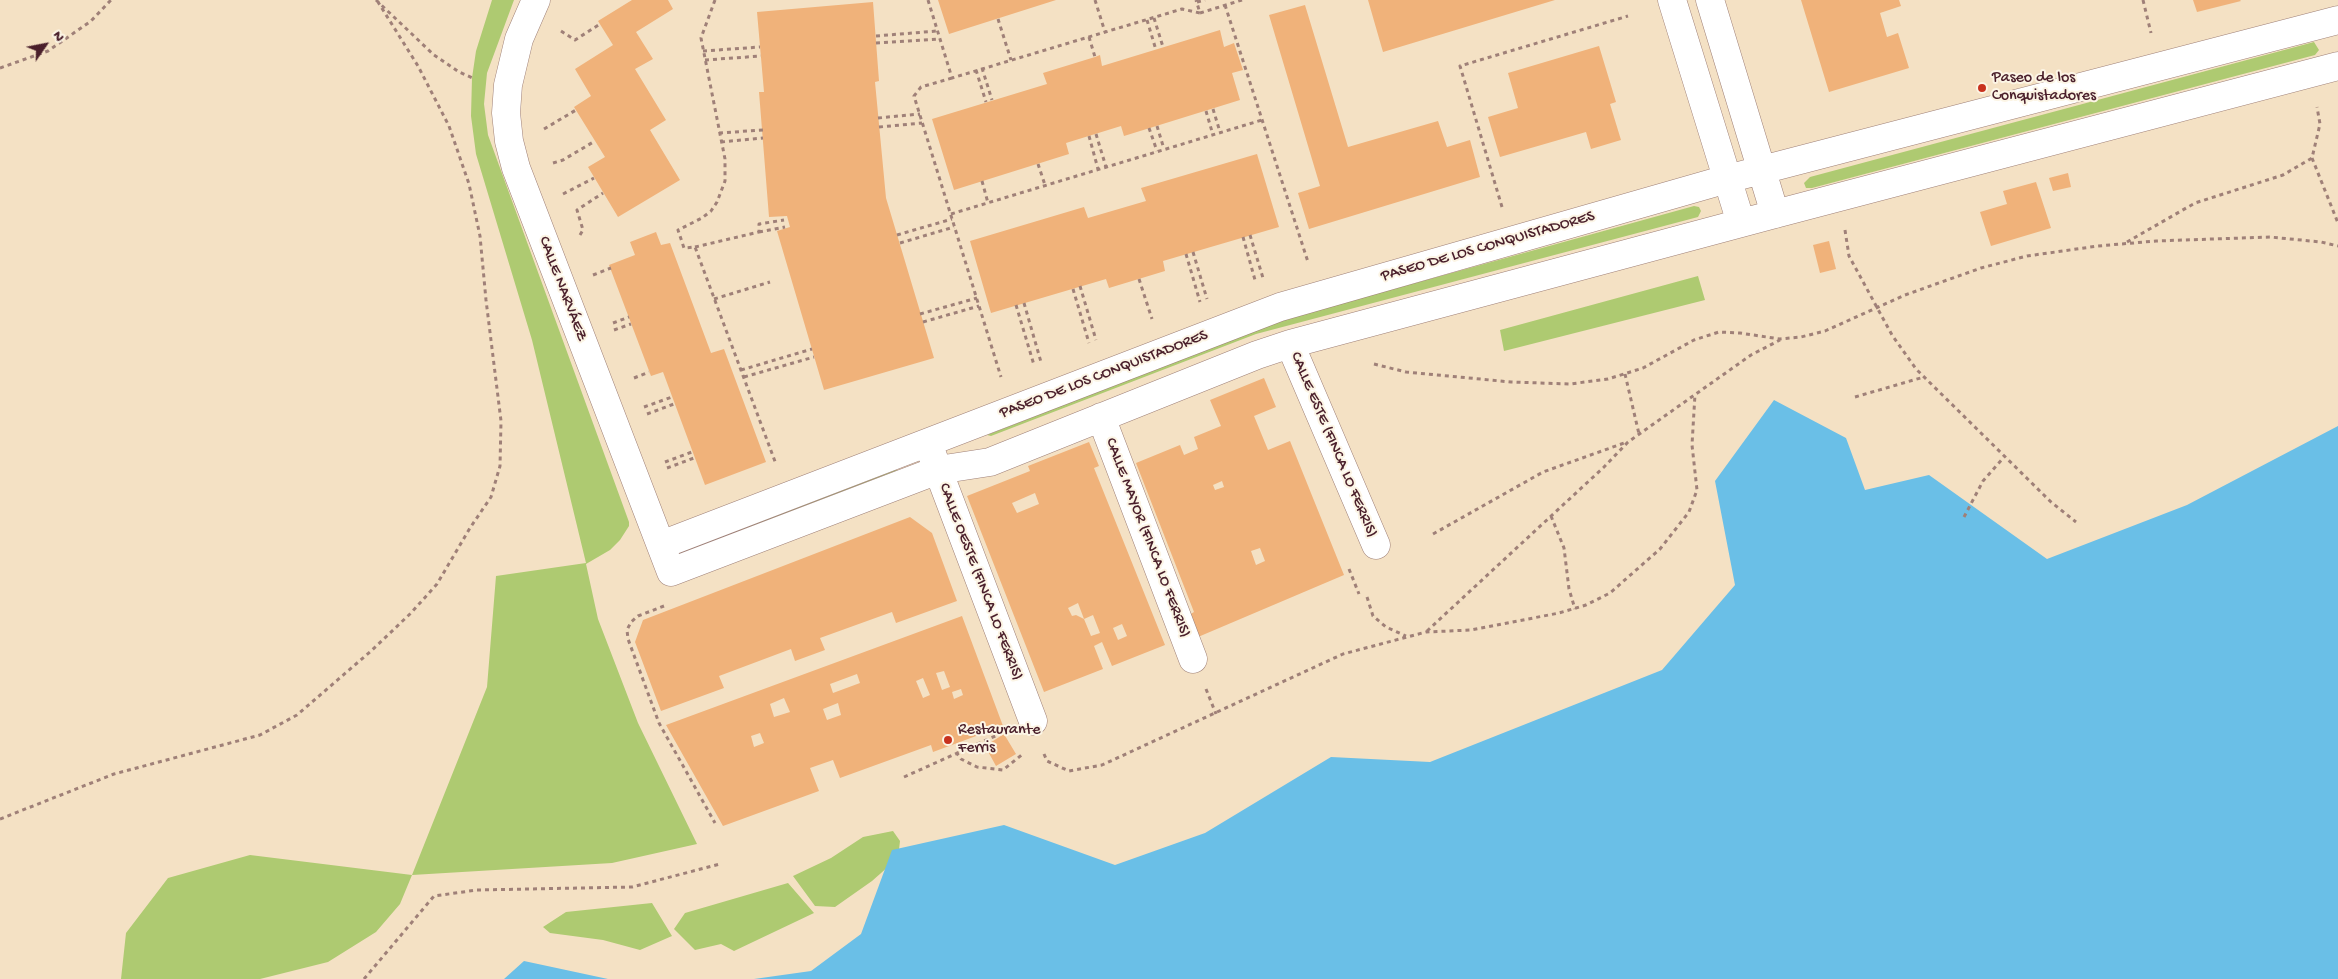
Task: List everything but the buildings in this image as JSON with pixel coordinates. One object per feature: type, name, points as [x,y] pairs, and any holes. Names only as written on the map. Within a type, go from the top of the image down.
[{"type":"street","name":"CALLE NARVÁEZ","points":[[536,0],[519,39],[508,85],[506,113],[509,141],[516,168],[671,572],[938,470]]},
{"type":"street","points":[[1672,0],[1741,223]]},
{"type":"street","points":[[1710,0],[1775,214]]},
{"type":"street","points":[[2337,0],[2338,4]]},
{"type":"street","name":"PASEO DE LOS CONQUISTADORES","points":[[661,545],[1280,307],[1727,179],[2338,20]]},
{"type":"street","points":[[938,470],[990,462],[1290,344],[2338,66]]},
{"type":"street","name":"CALLE ESTE (FINCA LO FERRIS)","points":[[1290,344],[1376,545]]},
{"type":"street","name":"CALLE MAYOR (FINCA LO FERRIS)","points":[[1101,417],[1193,659]]},
{"type":"street","name":"CALLE OESTE (FINCA LO FERRIS)","points":[[927,443],[938,470],[1022,725]]},
{"type":"path","points":[[0,68],[48,51],[91,21],[111,0]]},
{"type":"path","points":[[715,0],[702,30],[701,38],[726,172],[722,191],[717,202],[702,218],[678,230],[684,248],[786,227]]},
{"type":"path","points":[[928,0],[952,78]]},
{"type":"path","points":[[1095,0],[1105,32]]},
{"type":"path","points":[[1200,13],[1197,1],[1205,0]]},
{"type":"path","points":[[1010,377],[1002,380],[914,96],[921,87],[1182,9],[1200,13],[1242,0]]},
{"type":"path","points":[[377,1],[434,55],[459,72],[472,78],[508,85]]},
{"type":"path","points":[[0,819],[114,774],[260,735],[297,715],[371,651],[411,613],[437,584],[491,497],[500,466],[501,422],[480,236],[469,184],[444,117],[418,66],[377,1]]},
{"type":"path","points":[[1225,5],[1308,262]]},
{"type":"path","points":[[1504,212],[1460,66],[1628,16]]},
{"type":"path","points":[[1154,18],[1162,47]]},
{"type":"path","points":[[998,19],[1011,60]]},
{"type":"path","points":[[1147,20],[1156,50]]},
{"type":"path","points":[[557,39],[564,23]]},
{"type":"path","points":[[561,31],[575,40],[600,24]]},
{"type":"path","points":[[876,36],[937,31]]},
{"type":"path","points":[[1089,37],[1095,57]]},
{"type":"path","points":[[876,44],[940,39]]},
{"type":"path","points":[[703,51],[760,47]]},
{"type":"path","points":[[705,60],[761,56]]},
{"type":"path","points":[[982,68],[992,100]]},
{"type":"path","points":[[976,70],[986,102]]},
{"type":"path","points":[[2316,100],[2320,124],[2312,158],[2338,224]]},
{"type":"path","points":[[1213,109],[1220,132]]},
{"type":"path","points":[[544,129],[576,110]]},
{"type":"path","points":[[1206,111],[1213,135]]},
{"type":"path","points":[[878,118],[920,114]]},
{"type":"path","points":[[951,214],[1262,120]]},
{"type":"path","points":[[543,123],[546,138]]},
{"type":"path","points":[[879,127],[922,123]]},
{"type":"path","points":[[1156,126],[1164,149]]},
{"type":"path","points":[[1149,128],[1157,152]]},
{"type":"path","points":[[719,133],[762,130]]},
{"type":"path","points":[[1096,134],[1106,167]]},
{"type":"path","points":[[1089,136],[1098,169]]},
{"type":"path","points":[[721,142],[764,138]]},
{"type":"path","points":[[553,163],[563,160],[595,141]]},
{"type":"path","points":[[551,155],[555,171]]},
{"type":"path","points":[[2125,244],[2194,203],[2283,175],[2312,158]]},
{"type":"path","points":[[1038,164],[1045,185]]},
{"type":"path","points":[[561,194],[574,190],[594,178]]},
{"type":"path","points":[[982,181],[988,202]]},
{"type":"path","points":[[559,187],[564,203]]},
{"type":"path","points":[[583,230],[577,210],[603,193]]},
{"type":"path","points":[[898,235],[952,219]]},
{"type":"path","points":[[759,232],[759,224],[784,220]]},
{"type":"path","points":[[1844,226],[1849,256],[1892,335],[1916,369],[2051,502],[2076,522]]},
{"type":"path","points":[[900,243],[955,227]]},
{"type":"path","points":[[1250,235],[1263,278]]},
{"type":"path","points":[[1243,237],[1256,282]]},
{"type":"path","points":[[1374,364],[1406,372],[1511,382],[1570,384],[1608,380],[1643,368],[1694,340],[1719,332],[1780,339],[1801,337],[1825,331],[1905,295],[1980,268],[2027,256],[2125,244],[2270,237],[2321,242],[2338,246]]},
{"type":"path","points":[[695,247],[777,467]]},
{"type":"path","points":[[1193,252],[1208,300]]},
{"type":"path","points":[[1186,254],[1200,302]]},
{"type":"path","points":[[1299,265],[1317,260]]},
{"type":"path","points":[[593,275],[611,268]]},
{"type":"path","points":[[1248,285],[1272,275]]},
{"type":"path","points":[[1139,279],[1152,321],[1160,318]]},
{"type":"path","points":[[714,299],[770,282]]},
{"type":"path","points":[[1080,286],[1097,343],[1082,349]]},
{"type":"path","points":[[1073,288],[1090,346]]},
{"type":"path","points":[[1192,306],[1216,297]]},
{"type":"path","points":[[920,314],[977,298]]},
{"type":"path","points":[[1024,303],[1042,364]]},
{"type":"path","points":[[1016,305],[1035,367]]},
{"type":"path","points":[[923,322],[979,306]]},
{"type":"path","points":[[611,324],[629,317]]},
{"type":"path","points":[[614,330],[631,324]]},
{"type":"path","points":[[1426,632],[1604,467],[1628,442],[1751,355],[1780,339]]},
{"type":"path","points":[[740,370],[812,349]]},
{"type":"path","points":[[744,377],[814,356]]},
{"type":"path","points":[[1027,370],[1050,361]]},
{"type":"path","points":[[633,378],[649,372]]},
{"type":"path","points":[[1625,374],[1639,434]]},
{"type":"path","points":[[1855,397],[1924,376]]},
{"type":"path","points":[[1047,761],[1069,771],[1085,770],[1102,765],[1343,654],[1426,632],[1471,630],[1575,609],[1610,594],[1660,549],[1689,512],[1697,490],[1692,445],[1695,394]]},
{"type":"path","points":[[641,408],[672,397]]},
{"type":"path","points":[[638,401],[644,416]]},
{"type":"path","points":[[656,411],[674,404]]},
{"type":"path","points":[[1432,534],[1543,472],[1628,442]]},
{"type":"path","points":[[675,459],[692,452]]},
{"type":"path","points":[[659,455],[667,477]]},
{"type":"path","points":[[1964,517],[1983,481],[2005,456]]},
{"type":"path","points":[[677,465],[694,458]]},
{"type":"path","points":[[1551,516],[1564,548],[1569,589],[1575,609]]},
{"type":"path","points":[[1348,567],[1359,594]]},
{"type":"path","points":[[1367,597],[1373,616],[1386,627],[1406,636]]},
{"type":"path","points":[[665,606],[638,616],[631,622],[627,630],[628,639],[659,723],[714,823]]},
{"type":"path","points":[[1211,701],[1216,714]]},
{"type":"path","points":[[904,777],[956,752],[1022,725],[1027,747],[1024,753],[1008,768],[1003,770],[977,767],[961,759],[956,752]]},
{"type":"path","points":[[364,979],[434,896],[477,890],[632,887],[720,864]]},
{"type":"green space","points":[[492,0],[514,0],[487,73],[484,104],[488,135],[629,522],[629,526],[620,540],[610,550],[586,564],[598,619],[638,723],[697,844],[612,863],[412,875],[487,687],[496,576],[586,563],[532,340],[476,154],[471,116],[472,78],[476,51]]},
{"type":"green space","points":[[2314,42],[2319,50],[2315,55],[1812,188],[1806,188],[1804,183],[1810,177]]},
{"type":"green space","points":[[1694,206],[1699,207],[1701,211],[1698,217],[1256,334],[991,436],[987,435],[1274,322]]},
{"type":"green space","points":[[1698,276],[1705,300],[1504,351],[1500,330]]},
{"type":"green space","points":[[893,469],[898,471],[705,544],[705,541]]},
{"type":"green space","points":[[893,831],[900,841],[898,858],[872,881],[835,907],[815,906],[793,876],[831,858],[863,837]]},
{"type":"green space","points":[[250,855],[412,875],[400,904],[376,932],[328,962],[260,979],[121,979],[126,933],[168,878]]},
{"type":"green space","points":[[788,883],[814,913],[734,951],[721,944],[695,950],[674,929],[685,913]]},
{"type":"green space","points":[[652,903],[672,936],[640,950],[603,940],[550,933],[543,927],[566,912]]},
{"type":"water","points":[[1774,400],[1846,438],[1865,490],[1929,475],[2047,559],[2187,505],[2338,426],[2338,979],[754,979],[811,971],[861,934],[892,850],[1004,825],[1115,865],[1205,833],[1331,757],[1430,762],[1662,670],[1735,585],[1715,481]]},
{"type":"water","points":[[524,961],[608,979],[504,979]]},
{"type":"place","name":"Paseo de los Conquistadores","points":[[1982,88]]},
{"type":"place","name":"Restaurante Ferris","points":[[948,740]]}]
